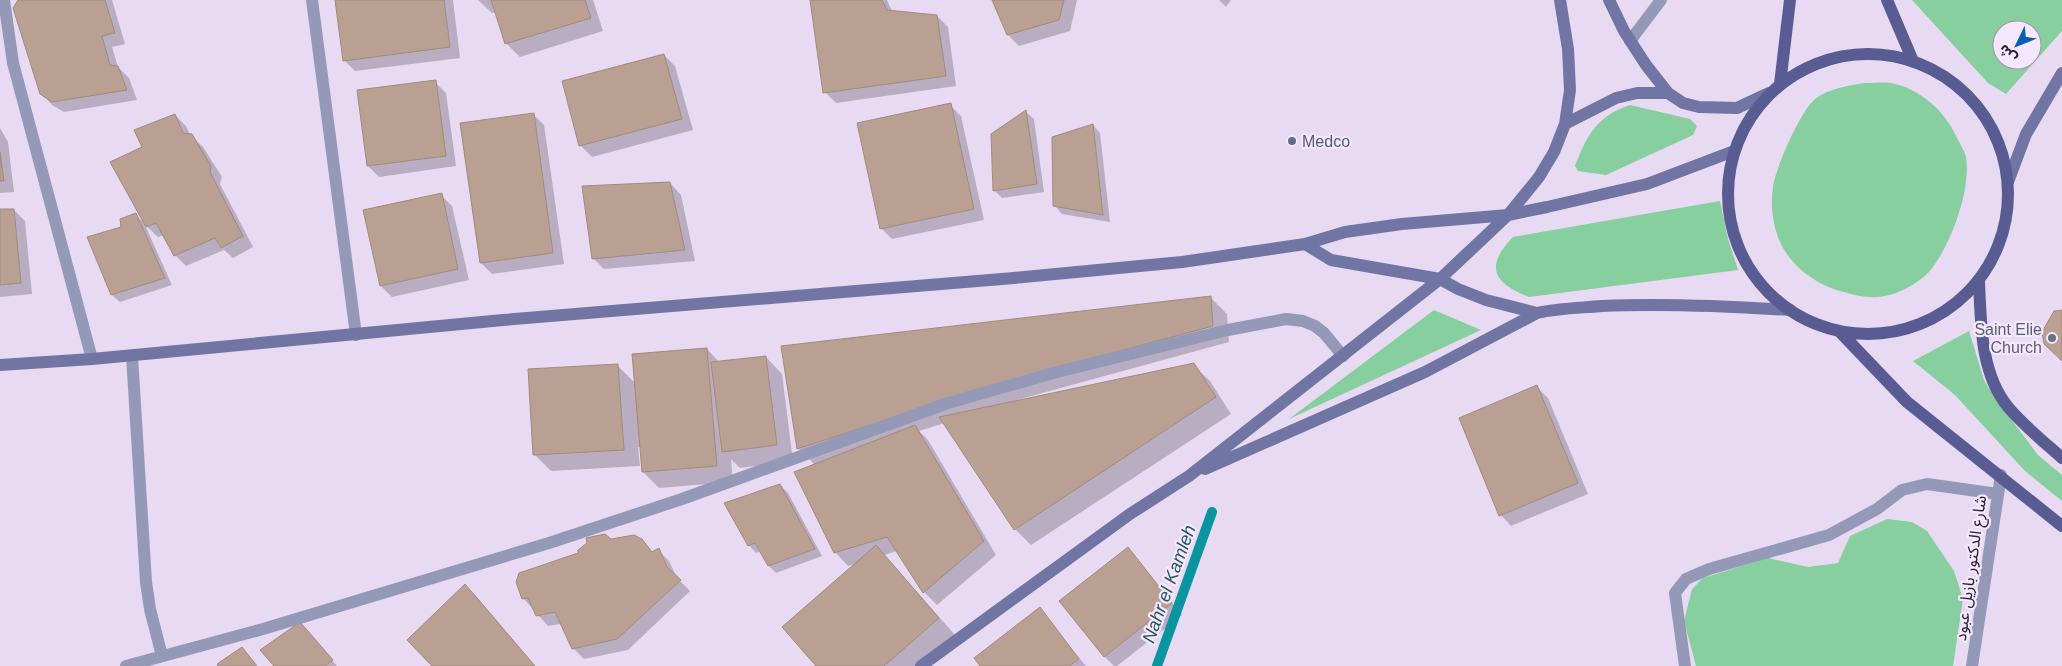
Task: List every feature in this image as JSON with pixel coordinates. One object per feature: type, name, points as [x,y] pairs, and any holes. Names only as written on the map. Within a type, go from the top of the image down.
[{"type":"main road","points":[[921,666],[1122,520],[1189,476],[1440,279],[1508,215],[1544,168],[1554,152],[1565,124],[1570,90],[1568,49],[1560,0]]},
{"type":"main road","points":[[1609,0],[1630,41],[1668,93],[1683,103],[1718,109],[1737,108],[1769,94]]},
{"type":"main road","points":[[1780,84],[1790,0]]},
{"type":"main road","points":[[1888,0],[1913,61]]},
{"type":"main road","points":[[1867,54],[1886,55],[1913,61],[1942,75],[1968,95],[1983,114],[2002,150],[2008,182],[2008,208],[2003,234],[1993,259],[1980,281],[1952,308],[1917,327],[1879,334],[1840,332],[1818,326],[1798,316],[1761,285],[1737,245],[1727,198],[1734,151],[1748,120],[1769,94],[1780,84],[1804,69],[1830,58],[1867,54]]},
{"type":"main road","points":[[2008,182],[2026,134],[2062,73]]},
{"type":"main road","points":[[1565,124],[1616,98],[1637,93],[1668,93]]},
{"type":"main road","points":[[0,365],[132,356],[503,320],[1084,272],[1182,262],[1305,244],[1345,232],[1402,224],[1508,215],[1592,198],[1647,184],[1734,151]]},
{"type":"main road","points":[[1305,244],[1331,260],[1440,279],[1458,289],[1486,300],[1537,313]]},
{"type":"main road","points":[[1980,281],[1985,352],[2000,393],[2007,406],[2024,424],[2062,458]]},
{"type":"main road","points":[[1189,476],[1425,372],[1537,313],[1553,309],[1618,306],[1722,306],[1790,310]]},
{"type":"main road","points":[[1840,332],[1907,402],[2001,475],[2062,526]]},
{"type":"street","points":[[4,0],[13,63],[92,359]]},
{"type":"street","points":[[312,0],[356,335]]},
{"type":"street","points":[[1630,41],[1661,0]]},
{"type":"street","points":[[126,666],[263,629],[549,543],[682,498],[948,403],[1049,374],[1228,330],[1286,319],[1303,321],[1315,326],[1324,333],[1343,356]]},
{"type":"street","points":[[132,356],[146,582],[150,610],[162,656]]},
{"type":"street","name":"شارع الدكتور بازيل عبود","points":[[1972,666],[2001,475]]},
{"type":"street","points":[[1685,666],[1675,593],[1686,579],[1709,569],[1829,535],[1877,509],[1902,490],[1927,484],[1998,494]]},
{"type":"green space","points":[[1912,0],[2062,0],[2062,31],[2042,54],[2042,20],[1992,20],[1992,70],[2027,70],[2006,94],[1988,83]]},
{"type":"green space","points":[[1865,83],[1891,83],[1911,90],[1930,102],[1951,127],[1965,154],[1967,170],[1963,199],[1958,215],[1947,243],[1933,267],[1918,282],[1905,289],[1885,296],[1874,297],[1859,296],[1825,286],[1800,269],[1782,246],[1774,225],[1772,210],[1773,187],[1778,167],[1796,127],[1809,105],[1827,92]]},
{"type":"green space","points":[[1630,105],[1690,119],[1697,126],[1693,135],[1606,175],[1578,171],[1575,166],[1584,145],[1595,128],[1609,115]]},
{"type":"green space","points":[[1720,201],[1728,239],[1738,270],[1529,297],[1507,286],[1500,280],[1497,273],[1498,257],[1513,237]]},
{"type":"green space","points":[[1434,310],[1481,330],[1289,419]]},
{"type":"green space","points":[[1969,331],[1984,380],[1993,395],[2038,455],[2062,475],[2062,501],[2025,471],[1955,395],[1913,361]]},
{"type":"green space","points":[[1887,519],[1912,522],[1927,531],[1954,571],[1963,599],[1953,666],[1696,666],[1684,621],[1692,589],[1703,578],[1768,558],[1808,567],[1838,563],[1850,536]]},
{"type":"building","points":[[18,0],[105,0],[115,33],[102,36],[110,65],[118,66],[127,90],[52,102],[40,94],[13,8]]},
{"type":"building","points":[[335,0],[444,0],[450,47],[343,61]]},
{"type":"building","points":[[491,0],[585,0],[591,18],[505,44]]},
{"type":"building","points":[[810,0],[882,0],[887,10],[937,15],[946,76],[823,93]]},
{"type":"building","points":[[992,0],[1064,0],[1059,20],[1007,35]]},
{"type":"building","points":[[664,54],[682,119],[579,146],[562,81]]},
{"type":"building","points":[[436,80],[446,156],[367,166],[357,90]]},
{"type":"building","points":[[951,103],[974,209],[880,229],[857,123]]},
{"type":"building","points":[[1026,110],[1037,184],[993,191],[991,134]]},
{"type":"building","points":[[534,113],[553,253],[480,263],[460,123]]},
{"type":"building","points":[[175,114],[183,133],[192,134],[211,166],[210,172],[243,236],[221,248],[215,238],[174,256],[156,223],[146,227],[110,162],[142,147],[134,130]]},
{"type":"building","points":[[1093,124],[1103,215],[1053,206],[1052,137]]},
{"type":"building","points":[[0,152],[4,181],[0,181]]},
{"type":"building","points":[[670,182],[685,250],[592,259],[582,186]]},
{"type":"building","points":[[442,193],[458,269],[380,286],[363,210]]},
{"type":"building","points":[[0,209],[14,209],[21,283],[0,285]]},
{"type":"building","points":[[136,213],[165,278],[111,295],[87,237],[121,227],[120,219]]},
{"type":"building","points":[[1211,296],[1213,326],[1003,382],[797,449],[781,346]]},
{"type":"building","name":"Saint Elie Church","points":[[2062,310],[2062,361],[2044,344],[2042,332],[2054,311]]},
{"type":"building","points":[[707,348],[717,466],[642,472],[632,354]]},
{"type":"building","points":[[766,356],[777,445],[722,452],[711,362]]},
{"type":"building","points":[[1194,363],[1216,397],[1014,530],[939,417]]},
{"type":"building","points":[[618,364],[624,450],[533,455],[528,369]]},
{"type":"building","points":[[1537,385],[1578,483],[1499,516],[1459,418]]},
{"type":"building","points":[[915,425],[984,541],[923,593],[887,537],[834,553],[794,472]]},
{"type":"building","points":[[780,484],[815,549],[768,566],[755,543],[748,546],[724,503]]},
{"type":"building","points":[[605,534],[611,539],[634,535],[642,539],[652,552],[659,548],[667,567],[681,580],[617,639],[572,649],[555,612],[536,616],[528,598],[522,599],[516,582],[519,573],[578,553],[578,550],[587,543],[586,538]]},
{"type":"building","points":[[876,545],[939,618],[884,666],[816,666],[782,627]]},
{"type":"building","points":[[1128,547],[1172,603],[1104,657],[1059,601]]},
{"type":"building","points":[[465,584],[535,666],[432,666],[407,640]]},
{"type":"building","points":[[1040,607],[1079,659],[1069,666],[980,666],[974,658]]},
{"type":"building","points":[[300,622],[333,660],[325,666],[274,666],[260,650]]},
{"type":"building","points":[[242,647],[257,666],[218,666],[217,664]]},
{"type":"waterway","name":"Nahr el Kamleh","points":[[1157,666],[1212,512]]},
{"type":"place","name":"Medco","points":[[1292,141]]},
{"type":"place","name":"Saint Elie Church","points":[[2052,338]]}]
